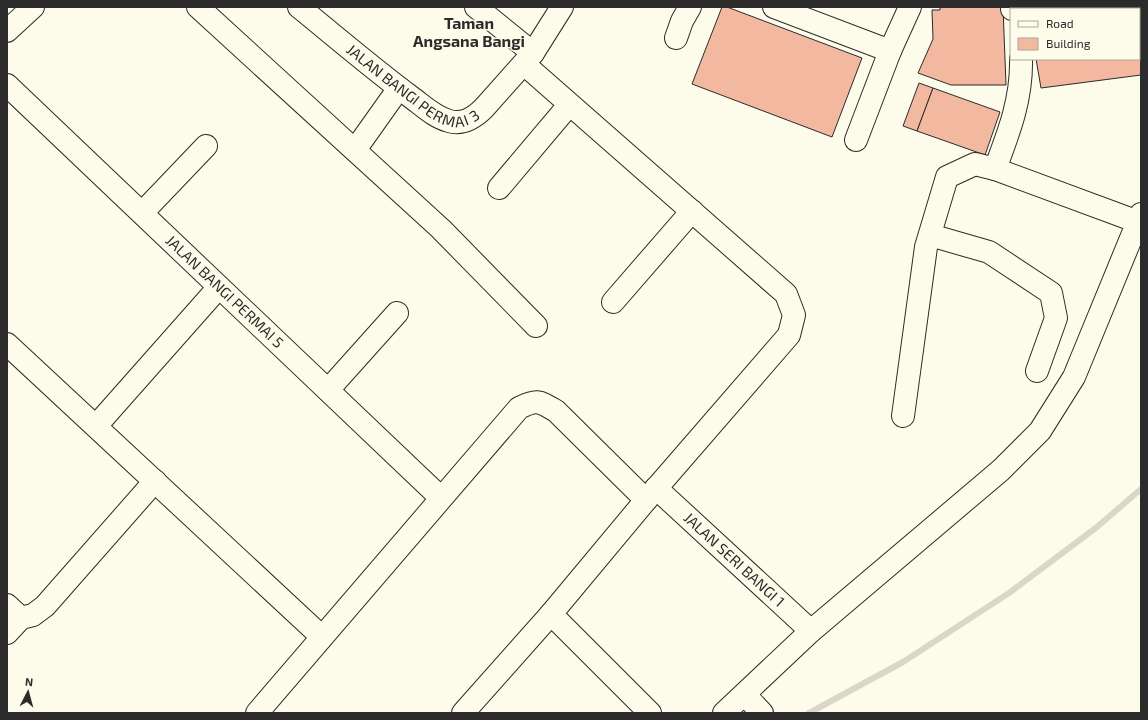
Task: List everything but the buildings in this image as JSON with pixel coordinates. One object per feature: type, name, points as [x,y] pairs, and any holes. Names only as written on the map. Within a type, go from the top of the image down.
[{"type":"street","points":[[7,31],[33,7]]},
{"type":"street","points":[[198,7],[441,229],[536,326]]},
{"type":"street","name":"JALAN BANGI PERMAI 3","points":[[299,7],[399,88],[439,118],[450,121],[463,121],[475,117],[528,58],[562,7]]},
{"type":"street","points":[[463,713],[552,614],[651,494],[789,335],[794,315],[786,294],[569,105],[528,58],[476,7]]},
{"type":"street","points":[[676,38],[682,21],[690,7]]},
{"type":"street","points":[[774,7],[890,50]]},
{"type":"street","points":[[856,140],[890,50],[910,7]]},
{"type":"street","points":[[995,169],[1012,123],[1018,100],[1021,60]]},
{"type":"street","name":"JALAN BANGI PERMAI 5","points":[[7,85],[441,498]]},
{"type":"street","points":[[355,150],[399,88]]},
{"type":"street","points":[[499,188],[569,105]]},
{"type":"street","points":[[142,213],[206,146]]},
{"type":"street","points":[[724,713],[745,695],[811,631],[1001,470],[1040,431],[1074,377],[1140,220],[995,169],[975,164],[948,177],[926,247],[902,416]]},
{"type":"street","points":[[612,302],[692,211]]},
{"type":"street","points":[[930,235],[989,252],[1051,293],[1056,318],[1037,371]]},
{"type":"street","points":[[96,426],[219,287]]},
{"type":"street","points":[[328,390],[397,313]]},
{"type":"street","points":[[7,344],[322,637]]},
{"type":"street","name":"JALAN SERI BANGI 1","points":[[257,713],[518,408],[531,402],[542,403],[556,411],[811,631]]},
{"type":"street","points":[[12,619],[33,615],[44,606],[155,481]]},
{"type":"street","points":[[552,614],[650,713]]},
{"type":"street","points":[[745,695],[762,713]]},
{"type":"waterway","points":[[809,713],[903,662],[1009,593],[1097,527],[1141,489]]},
{"type":"district","name":"Taman Angsana Bangi","points":[[469,32]]}]
